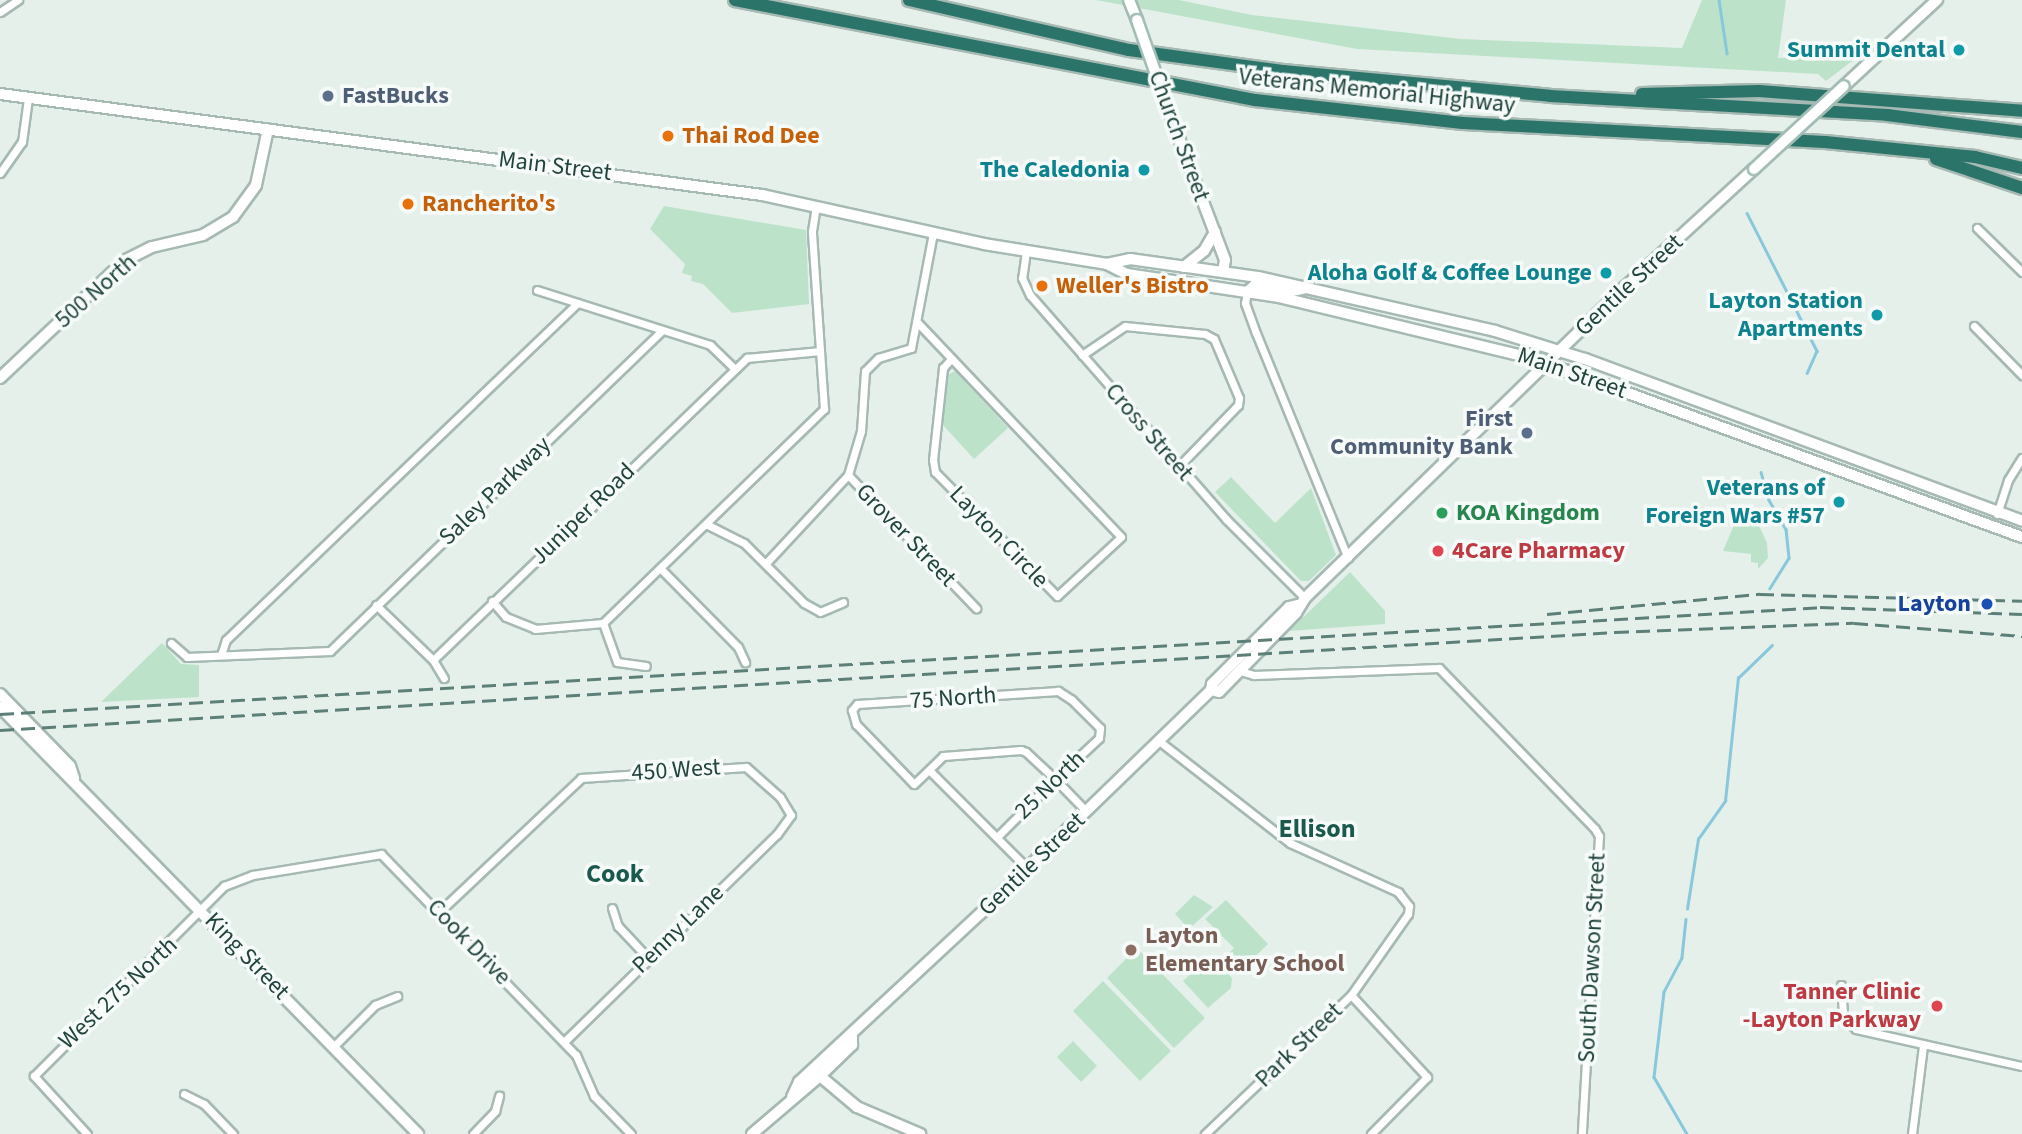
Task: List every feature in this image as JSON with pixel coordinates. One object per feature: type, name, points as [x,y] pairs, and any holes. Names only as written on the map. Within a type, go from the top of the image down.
[{"type":"highway","name":"Veterans Memorial Highway","points":[[735,0],[1255,100],[1476,124],[1825,142],[2022,168]]},
{"type":"highway","name":"Veterans Memorial Highway","points":[[909,0],[1142,51],[1391,83],[1550,96],[1886,115],[2022,132]]},
{"type":"highway","points":[[1550,96],[1759,91],[2022,111]]},
{"type":"highway","points":[[1916,152],[2022,188]]},
{"type":"main road","name":"Church Street","points":[[1129,0],[1225,260],[1223,271]]},
{"type":"main road","name":"Gentile Street","points":[[752,1134],[842,1040],[851,1037],[1211,690],[1212,684],[1289,607],[1302,601],[1348,559],[1560,350],[1937,0]]},
{"type":"main road","name":"Main Street","points":[[0,94],[686,183],[816,206],[1026,251],[1107,264],[1127,274],[1247,292],[1478,342],[1547,364],[2022,537]]},
{"type":"main road","name":"500 North","points":[[0,378],[131,257],[203,234],[233,217],[256,185],[268,129]]},
{"type":"main road","points":[[1184,267],[1204,251],[1215,232]]},
{"type":"main road","name":"Main Street","points":[[1107,264],[1130,259],[1223,271],[1311,288],[1560,350],[1997,514],[2022,521]]},
{"type":"main road","points":[[1247,292],[1255,285],[1287,292],[1311,288]]},
{"type":"main road","name":"Gentile Street","points":[[1211,690],[1219,692],[1296,613],[1302,601]]},
{"type":"main road","name":"King Street","points":[[0,694],[70,766],[74,778]]},
{"type":"main road","name":"King Street","points":[[0,707],[74,778],[418,1134]]},
{"type":"main road","name":"Gentile Street","points":[[792,1095],[820,1076],[852,1045],[851,1037]]},
{"type":"main road","points":[[820,1076],[857,1107],[920,1134]]},
{"type":"street","points":[[0,12],[18,0]]},
{"type":"street","points":[[0,173],[22,142],[29,98]]},
{"type":"street","points":[[492,601],[506,617],[535,629],[603,623],[824,409],[812,231],[816,206]]},
{"type":"street","points":[[1978,228],[2022,272]]},
{"type":"street","points":[[917,322],[933,233]]},
{"type":"street","name":"Cross Street","points":[[1026,251],[1022,276],[1026,289],[1179,466],[1302,601]]},
{"type":"street","points":[[537,290],[710,345],[735,369]]},
{"type":"street","points":[[1247,292],[1245,303],[1256,333],[1348,559]]},
{"type":"street","points":[[170,643],[187,657],[221,655],[226,640],[577,303]]},
{"type":"street","name":"Layton Circle","points":[[917,322],[950,360],[1121,537],[1057,596],[936,471],[933,460],[943,369],[950,360]]},
{"type":"street","name":"Grover Street","points":[[917,322],[911,348],[878,358],[865,371],[861,431],[848,474],[975,608]]},
{"type":"street","points":[[1082,355],[1125,326],[1205,334],[1214,340],[1239,398],[1238,405],[1179,466]]},
{"type":"street","points":[[1975,326],[2022,375]]},
{"type":"street","name":"Saley Parkway","points":[[221,655],[330,651],[661,331]]},
{"type":"street","name":"Juniper Road","points":[[433,660],[735,369],[753,356],[820,351]]},
{"type":"street","points":[[1997,514],[2008,480],[2022,458]]},
{"type":"street","points":[[766,563],[848,474]]},
{"type":"street","points":[[706,524],[744,543],[804,603],[820,612],[843,602]]},
{"type":"street","points":[[660,568],[738,647],[745,662]]},
{"type":"street","points":[[376,605],[433,660],[444,678]]},
{"type":"street","points":[[603,623],[617,662],[646,666]]},
{"type":"street","name":"South Dawson Street","points":[[1240,671],[1254,675],[1438,668],[1451,676],[1595,829],[1599,836],[1582,1134]]},
{"type":"street","name":"75 North","points":[[929,770],[914,784],[856,724],[852,710],[858,704],[1058,691],[1101,731]]},
{"type":"street","name":"25 North","points":[[997,837],[1101,731]]},
{"type":"street","name":"Park Street","points":[[1158,741],[1290,843],[1398,892],[1409,906],[1408,914],[1351,995],[1205,1134]]},
{"type":"street","points":[[1027,868],[929,770],[943,756],[1026,752],[1086,811]]},
{"type":"street","name":"450 West","points":[[439,912],[581,778],[746,767],[780,797],[791,815]]},
{"type":"street","name":"Penny Lane","points":[[564,1042],[791,815]]},
{"type":"street","name":"Cook Drive","points":[[253,875],[381,854],[564,1042],[583,1067],[594,1096],[631,1134]]},
{"type":"street","name":"West 275 North","points":[[87,1134],[34,1076],[224,887],[253,875]]},
{"type":"street","points":[[612,908],[618,926],[648,958]]},
{"type":"street","points":[[1841,985],[1843,1016],[1856,1029],[2022,1066]]},
{"type":"street","points":[[1351,995],[1427,1077],[1371,1134]]},
{"type":"street","points":[[334,1046],[375,1006],[397,996]]},
{"type":"street","points":[[1912,1134],[1923,1046]]},
{"type":"street","points":[[184,1094],[204,1104],[233,1134]]},
{"type":"street","points":[[473,1134],[495,1111],[499,1096]]},
{"type":"green space","points":[[1096,0],[1179,0],[1252,15],[1461,39],[1682,48],[1702,0],[1786,0],[1778,58],[1828,55],[1852,42],[1864,52],[1826,81],[1818,74],[1357,49]]},
{"type":"green space","points":[[664,206],[806,230],[809,304],[732,313],[703,284],[691,281],[692,276],[682,273],[685,264],[650,229]]},
{"type":"green space","points":[[955,371],[1008,428],[974,459],[942,424],[948,375]]},
{"type":"green space","points":[[1231,477],[1275,523],[1311,488],[1336,555],[1309,581],[1301,581],[1215,492]]},
{"type":"green space","points":[[1739,513],[1757,521],[1767,543],[1768,558],[1758,569],[1758,563],[1751,562],[1751,554],[1723,551]]},
{"type":"green space","points":[[1350,572],[1385,611],[1385,624],[1289,631]]},
{"type":"green space","points":[[162,643],[181,664],[199,665],[199,697],[101,702]]},
{"type":"green space","points":[[1194,895],[1213,907],[1189,929],[1175,914]]},
{"type":"green space","points":[[1226,900],[1268,944],[1237,974],[1223,959],[1234,948],[1205,919]]},
{"type":"green space","points":[[1137,948],[1205,1018],[1174,1048],[1107,978]]},
{"type":"green space","points":[[1210,956],[1232,978],[1231,988],[1208,1008],[1183,981]]},
{"type":"green space","points":[[1103,981],[1171,1051],[1140,1081],[1073,1011]]},
{"type":"green space","points":[[1073,1041],[1097,1066],[1081,1082],[1057,1057]]},
{"type":"waterway","points":[[1719,0],[1727,53]]},
{"type":"waterway","points":[[1747,213],[1817,351],[1807,373]]},
{"type":"waterway","points":[[1761,472],[1769,500],[1786,529],[1789,558],[1770,588]]},
{"type":"waterway","points":[[1687,909],[1698,839],[1725,801],[1738,678],[1772,645]]},
{"type":"waterway","points":[[1686,919],[1682,958],[1664,992],[1654,1077],[1687,1134]]},
{"type":"railway","points":[[1547,614],[1760,594],[2022,601]]},
{"type":"railway","points":[[0,714],[1820,607],[2022,614]]},
{"type":"railway","points":[[0,730],[1615,632],[1854,623],[2022,636]]},
{"type":"place","name":"Summit Dental","points":[[1959,50]]},
{"type":"place","name":"FastBucks","points":[[328,96]]},
{"type":"place","name":"Thai Rod Dee","points":[[668,136]]},
{"type":"place","name":"The Caledonia","points":[[1144,170]]},
{"type":"place","name":"Rancherito's","points":[[408,204]]},
{"type":"place","name":"Aloha Golf & Coffee Lounge","points":[[1606,273]]},
{"type":"place","name":"Weller's Bistro","points":[[1042,286]]},
{"type":"place","name":"Layton Station Apartments","points":[[1877,315]]},
{"type":"place","name":"First Community Bank","points":[[1527,433]]},
{"type":"place","name":"Veterans of Foreign Wars #57","points":[[1839,502]]},
{"type":"place","name":"KOA Kingdom","points":[[1442,513]]},
{"type":"place","name":"4Care Pharmacy","points":[[1438,551]]},
{"type":"place","name":"Layton","points":[[1987,604]]},
{"type":"place","name":"Layton Elementary School","points":[[1131,950]]},
{"type":"place","name":"Tanner Clinic -Layton Parkway","points":[[1937,1006]]},
{"type":"district","name":"Ellison","points":[[1317,829]]},
{"type":"district","name":"Cook","points":[[615,874]]}]
